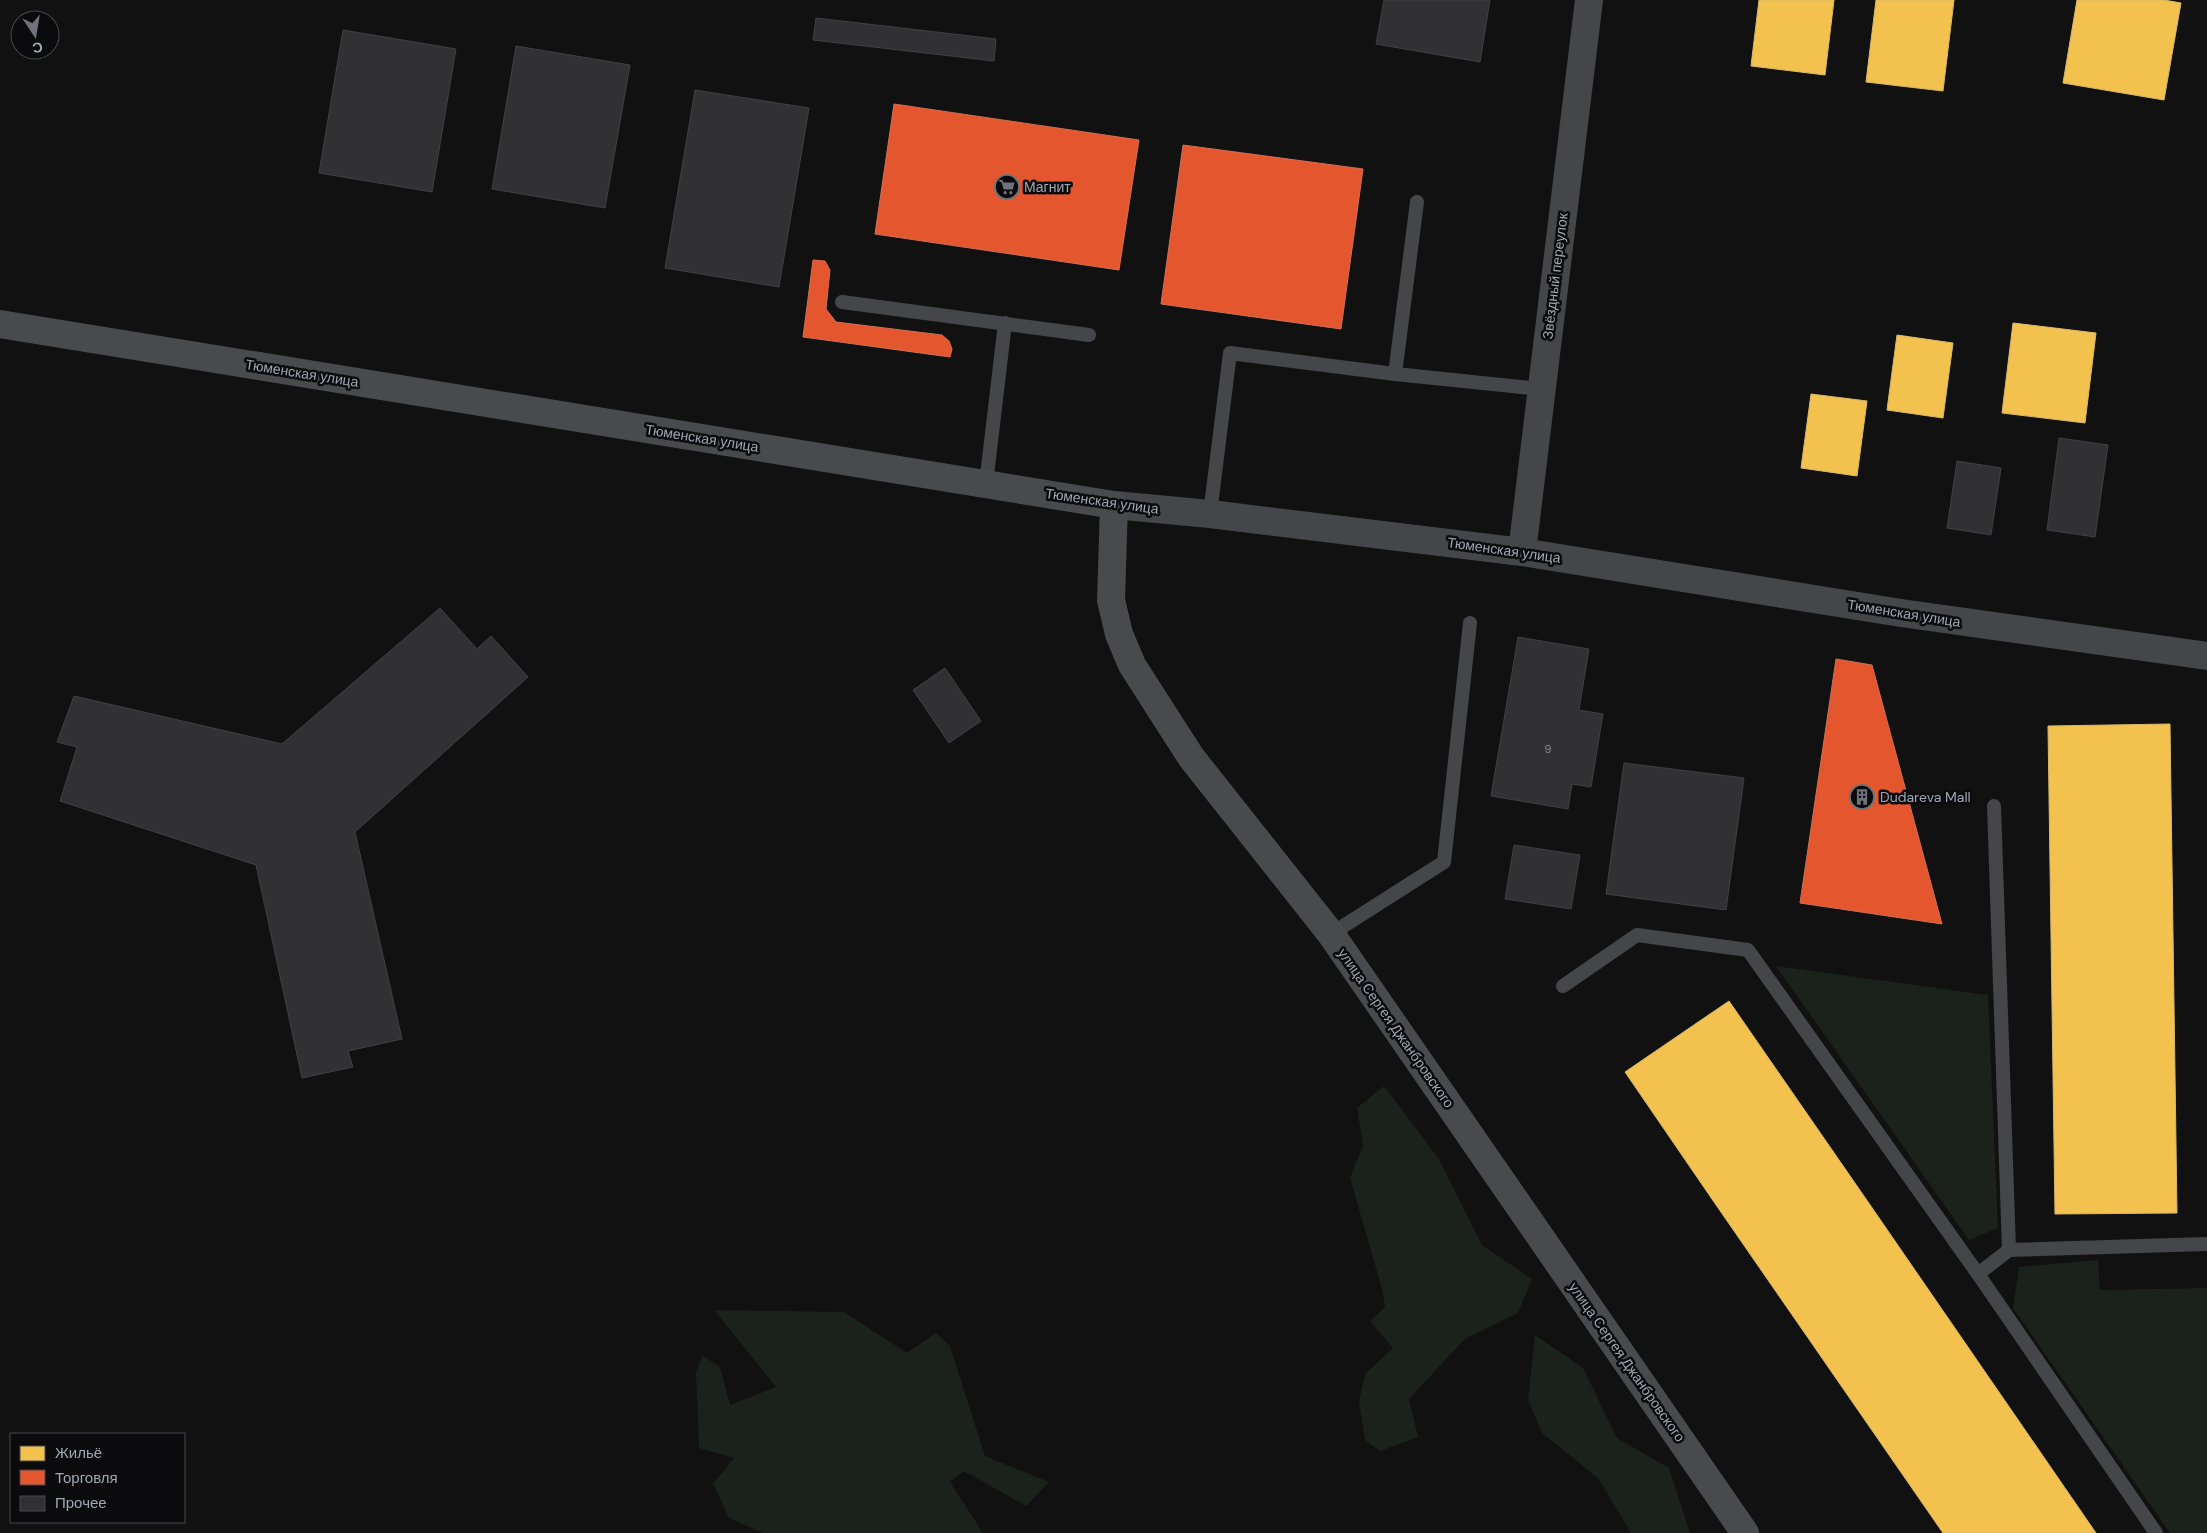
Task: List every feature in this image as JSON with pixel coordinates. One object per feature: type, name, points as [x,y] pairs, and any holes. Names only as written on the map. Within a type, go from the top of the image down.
[{"type":"street","name":"Звёздный переулок","points":[[1522,552],[1540,389],[1589,0]]},
{"type":"street","name":"Тюменская улица","points":[[0,324],[1114,505],[1210,514],[1522,552],[1901,613],[2207,656]]},
{"type":"street","name":"улица Сергея Джанбровского","points":[[1114,505],[1111,600],[1119,634],[1132,665],[1191,757],[1331,934],[1745,1533]]},
{"type":"lane","points":[[1395,374],[1417,202]]},
{"type":"lane","points":[[842,302],[1089,334]]},
{"type":"lane","points":[[986,484],[1005,323]]},
{"type":"lane","points":[[1210,514],[1230,354],[1540,389]]},
{"type":"lane","points":[[1331,934],[1444,862],[1470,623]]},
{"type":"lane","points":[[1994,806],[2009,1250]]},
{"type":"lane","points":[[1563,986],[1636,935],[1748,950],[1978,1274],[2156,1533]]},
{"type":"lane","points":[[1978,1274],[2009,1250],[2207,1244]]},
{"type":"shaded area","points":[[1776,966],[1988,995],[1998,1228],[1969,1240]]},
{"type":"shaded area","points":[[1384,1086],[1439,1159],[1482,1245],[1532,1279],[1518,1313],[1465,1339],[1409,1399],[1418,1437],[1380,1451],[1365,1440],[1359,1402],[1365,1374],[1393,1348],[1370,1321],[1385,1307],[1382,1289],[1350,1178],[1363,1145],[1357,1108]]},
{"type":"shaded area","points":[[2098,1260],[2100,1290],[2207,1288],[2207,1533],[2170,1533],[2013,1308],[2019,1267]]},
{"type":"shaded area","points":[[714,1310],[844,1312],[907,1353],[936,1333],[950,1346],[985,1456],[1049,1482],[1026,1506],[964,1471],[950,1482],[983,1533],[763,1533],[729,1518],[713,1484],[734,1458],[699,1448],[696,1372],[703,1356],[720,1367],[730,1405],[776,1387]]},
{"type":"shaded area","points":[[1535,1335],[1583,1368],[1617,1438],[1669,1468],[1690,1533],[1631,1533],[1598,1478],[1542,1433],[1528,1400]]},
{"type":"building: Жильё","points":[[1759,0],[1834,0],[1825,75],[1751,66]]},
{"type":"building: Жильё","points":[[1876,0],[1954,0],[1943,91],[1866,82]]},
{"type":"building: Жильё","points":[[2077,0],[2164,0],[2181,3],[2164,100],[2063,83]]},
{"type":"building: Жильё","points":[[2013,323],[2096,333],[2085,423],[2002,413]]},
{"type":"building: Жильё","points":[[1897,335],[1953,343],[1943,418],[1887,410]]},
{"type":"building: Жильё","points":[[1811,394],[1867,401],[1857,476],[1801,468]]},
{"type":"building: Жильё","points":[[2170,724],[2177,1213],[2055,1214],[2048,726]]},
{"type":"building: Жильё","points":[[1729,1001],[2096,1533],[1943,1533],[1714,1202],[1625,1072]]},
{"type":"building: Торговля","name":"Магнит","points":[[894,104],[1139,140],[1119,270],[875,234]]},
{"type":"building: Торговля","points":[[1183,145],[1363,169],[1341,329],[1161,304]]},
{"type":"building: Торговля","points":[[813,260],[825,261],[830,270],[826,309],[836,322],[942,335],[949,341],[952,349],[950,357],[803,337]]},
{"type":"building: Торговля","name":"Dudareva Mall","points":[[1836,659],[1872,665],[1942,924],[1800,903]]},
{"type":"building: Прочее","points":[[1384,0],[1490,0],[1480,62],[1376,44]]},
{"type":"building: Прочее","points":[[816,18],[996,39],[994,61],[813,40]]},
{"type":"building: Прочее","points":[[343,30],[456,49],[432,192],[319,173]]},
{"type":"building: Прочее","points":[[516,46],[630,65],[605,208],[492,189]]},
{"type":"building: Прочее","points":[[695,90],[809,108],[779,287],[665,268]]},
{"type":"building: Прочее","points":[[2059,438],[2108,445],[2095,537],[2047,530]]},
{"type":"building: Прочее","points":[[1957,461],[2001,468],[1991,535],[1947,528]]},
{"type":"building: Прочее","points":[[440,608],[477,649],[491,636],[528,677],[355,832],[402,1039],[348,1051],[353,1067],[302,1078],[256,865],[60,801],[77,747],[57,742],[74,696],[282,744]]},
{"type":"building: Прочее","points":[[1518,637],[1589,649],[1579,710],[1603,714],[1591,787],[1572,784],[1568,809],[1491,796]]},
{"type":"building: Прочее","points":[[945,668],[981,721],[949,743],[913,690]]},
{"type":"building: Прочее","points":[[1624,763],[1744,778],[1726,910],[1606,894]]},
{"type":"building: Прочее","points":[[1514,845],[1580,855],[1571,909],[1505,899]]},
{"type":"place","name":"Магнит","points":[[1007,187]]},
{"type":"place","name":"Dudareva Mall","points":[[1862,797]]}]
